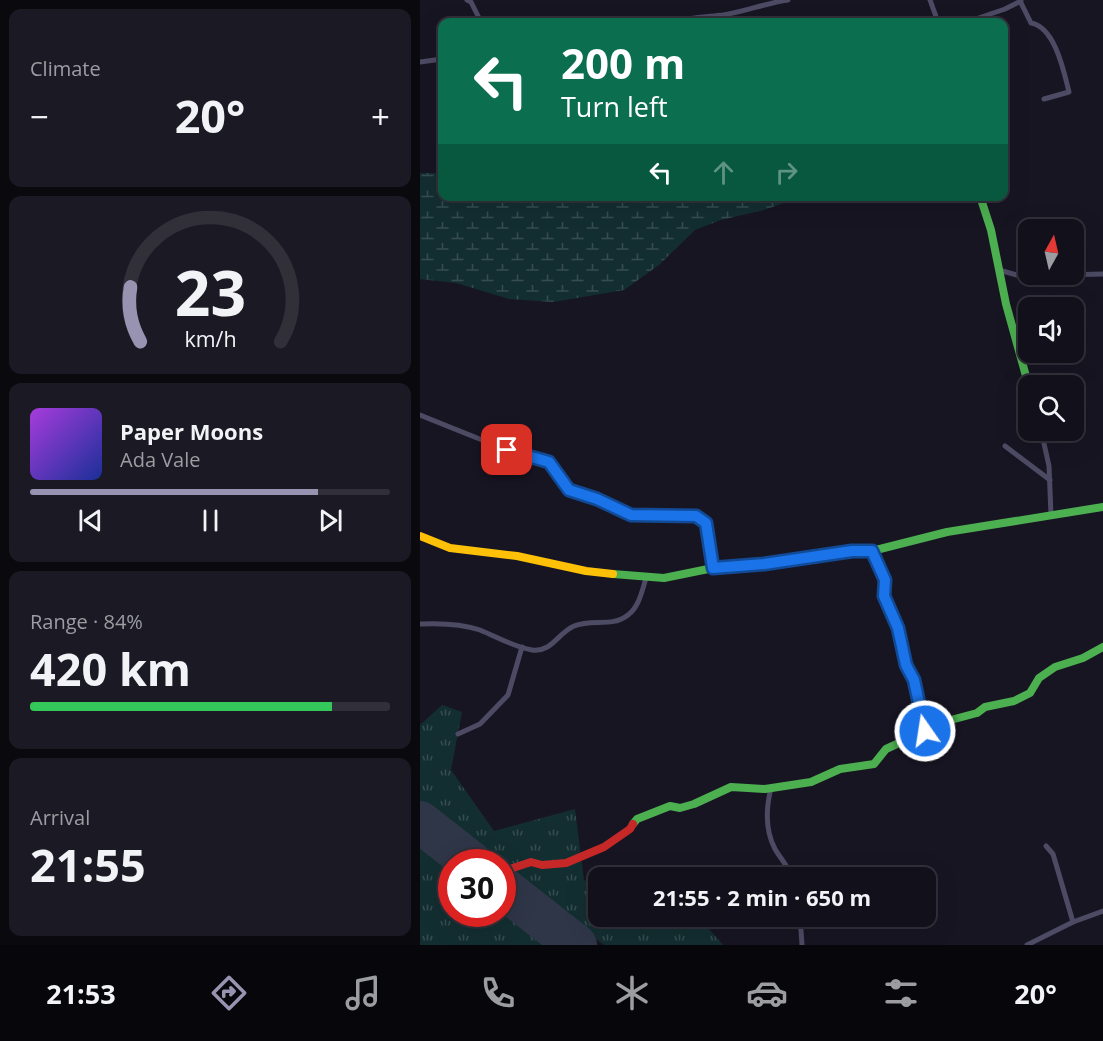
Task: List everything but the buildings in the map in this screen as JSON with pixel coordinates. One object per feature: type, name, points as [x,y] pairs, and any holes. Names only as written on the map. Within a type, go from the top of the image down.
[{"type":"street","points":[[467,0],[471,2],[479,18]]},
{"type":"street","points":[[688,18],[725,15],[771,1],[789,0]]},
{"type":"street","points":[[930,0],[937,18]]},
{"type":"street","points":[[979,18],[1021,1],[1031,23],[1038,24],[1049,36],[1062,64],[1069,92],[1044,99]]},
{"type":"street","points":[[420,62],[438,60]]},
{"type":"street","points":[[982,201],[991,230],[1016,345],[1025,375]]},
{"type":"street","points":[[999,270],[1020,276],[1103,274]]},
{"type":"street","points":[[420,415],[507,450],[549,462],[569,490],[597,499],[631,515],[696,516],[706,523],[713,568]]},
{"type":"street","points":[[1043,441],[1050,480],[1051,515]]},
{"type":"street","points":[[1005,446],[1050,480]]},
{"type":"street","points":[[420,536],[450,548],[517,556],[586,572],[664,578],[713,568],[764,564],[852,551],[872,551],[947,532],[1103,507]]},
{"type":"street","points":[[872,551],[885,580],[884,596],[898,628],[906,665],[914,680],[925,731]]},
{"type":"street","points":[[420,624],[450,624],[476,629],[534,650],[548,648],[564,632],[576,625],[608,623],[630,615],[638,603],[646,578]]},
{"type":"street","points":[[458,734],[480,724],[508,695],[522,647]]},
{"type":"street","points":[[516,867],[531,862],[542,865],[566,863],[603,848],[630,829],[637,819],[670,806],[680,808],[731,787],[771,788],[811,782],[840,769],[874,764],[886,749],[947,721],[977,713],[985,707],[1014,700],[1030,693],[1040,678],[1055,667],[1083,658],[1103,647]]},
{"type":"street","points":[[771,788],[767,806],[768,825],[774,847],[786,867]]},
{"type":"street","points":[[1046,846],[1053,854],[1073,922]]},
{"type":"street","points":[[1027,945],[1073,922],[1103,911]]},
{"type":"street","points":[[801,927],[802,945]]},
{"type":"green space","points":[[420,173],[438,173],[438,201],[790,201],[764,210],[721,220],[695,230],[659,265],[624,290],[553,302],[509,299],[456,283],[420,279]]},
{"type":"green space","points":[[442,705],[462,712],[451,770],[494,831],[575,809],[584,880],[588,882],[588,927],[703,927],[709,929],[723,945],[604,945],[516,876],[516,849],[482,849],[420,801],[420,725]]},
{"type":"green space","points":[[420,832],[442,849],[438,849],[438,927],[516,927],[516,909],[561,945],[420,945]]},
{"type":"runway","points":[[420,822],[454,849]]},
{"type":"runway","points":[[516,898],[576,945]]},
{"type":"traffic: fast","points":[[982,201],[991,230],[1006,304],[1026,375]]},
{"type":"traffic: fast","points":[[613,574],[664,578],[723,566],[764,564],[833,553],[872,551],[947,532],[1103,507]]},
{"type":"traffic: fast","points":[[633,824],[637,819],[670,806],[680,808],[694,804],[731,787],[765,789],[811,782],[840,769],[874,764],[886,749],[947,721],[977,713],[985,707],[1014,701],[1030,693],[1039,678],[1055,667],[1083,658],[1103,647]]},
{"type":"traffic: slow","points":[[420,536],[450,548],[517,556],[586,571],[613,574]]},
{"type":"traffic: jam","points":[[516,867],[531,862],[542,865],[566,863],[604,847],[630,829],[633,824]]},
{"type":"route","points":[[507,450],[549,462],[569,490],[597,499],[631,515],[696,516],[706,523],[713,568],[764,564],[833,553],[872,551],[885,580],[884,596],[898,628],[906,665],[914,680],[925,731]]}]
